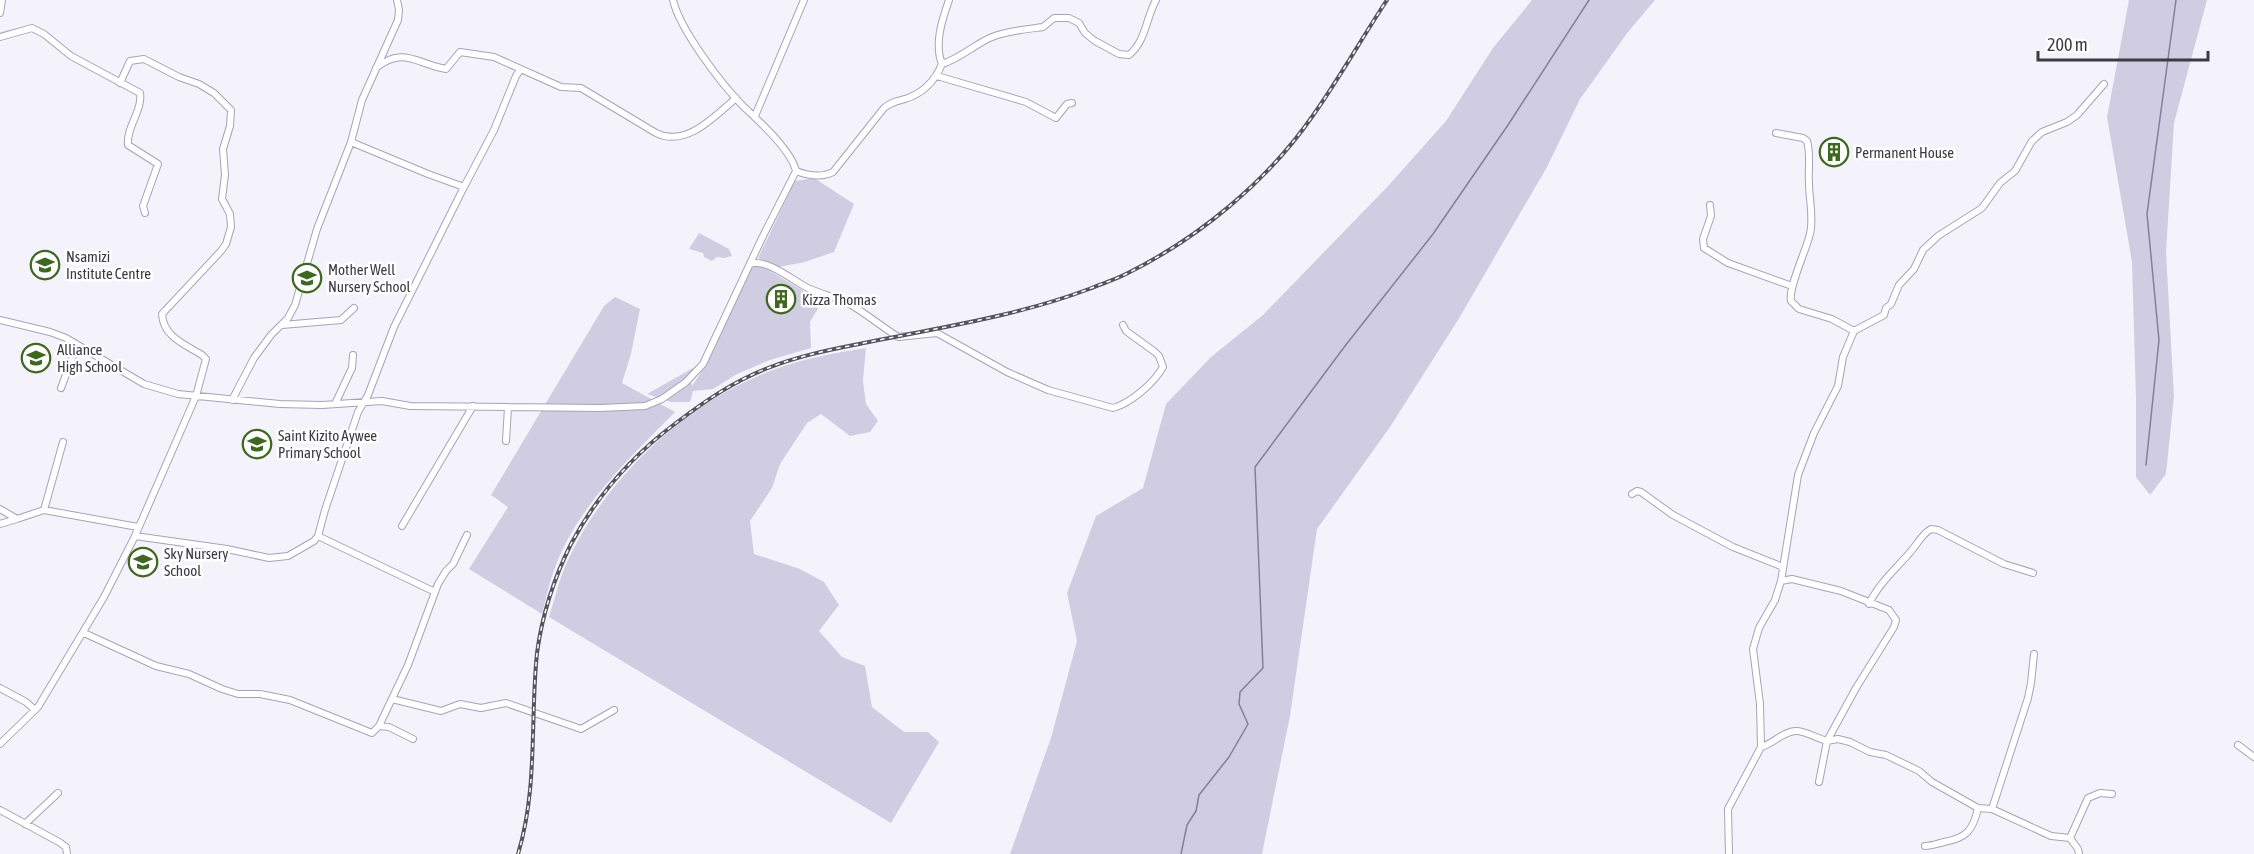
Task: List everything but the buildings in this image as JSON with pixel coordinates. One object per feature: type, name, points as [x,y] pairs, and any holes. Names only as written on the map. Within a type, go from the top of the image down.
[{"type":"street","points":[[0,13],[2,0]]},
{"type":"street","points":[[232,400],[254,358],[282,325],[295,305],[316,229],[351,142],[375,69],[398,20],[397,0]]},
{"type":"street","points":[[674,0],[679,17],[693,40],[736,98],[755,116],[784,151],[796,171],[822,176],[833,172],[884,108],[892,102],[922,91],[937,76],[942,64],[940,31],[949,0]]},
{"type":"street","points":[[755,116],[804,0]]},
{"type":"street","points":[[942,64],[954,60],[992,37],[1033,27],[1043,27],[1054,18],[1059,17],[1076,21],[1095,41],[1119,54],[1129,55],[1136,49],[1147,27],[1150,11],[1156,0]]},
{"type":"street","points":[[0,37],[32,28],[44,34],[71,56],[141,95],[128,134],[128,145],[158,164],[143,206],[145,213]]},
{"type":"street","points":[[375,69],[402,56],[446,69],[462,51],[494,57],[561,87],[582,88],[662,136],[676,137],[692,132],[736,98]]},
{"type":"street","points":[[0,744],[35,710],[84,633],[135,536],[196,396],[206,358],[173,339],[162,317],[220,251],[229,236],[231,227],[230,214],[222,199],[225,175],[223,149],[230,126],[231,110],[205,87],[144,59],[130,62],[120,83]]},
{"type":"street","points":[[135,536],[227,549],[253,556],[280,558],[311,544],[318,536],[362,403],[368,395],[394,327],[494,130],[520,70]]},
{"type":"street","points":[[937,76],[1034,105],[1056,118],[1067,104],[1072,103]]},
{"type":"street","points":[[1729,854],[1728,809],[1761,747],[1759,685],[1753,649],[1758,628],[1774,600],[1781,581],[1798,475],[1814,433],[1838,386],[1843,357],[1854,331],[1884,315],[1899,285],[1914,269],[1923,250],[1938,236],[1982,208],[2001,183],[2015,171],[2028,146],[2038,135],[2077,115],[2104,84]]},
{"type":"street","points":[[1776,132],[1803,138],[1807,141],[1809,148],[1811,229],[1800,268],[1791,286],[1790,296],[1794,305],[1832,319],[1854,331]]},
{"type":"street","points":[[351,142],[465,187]]},
{"type":"street","points":[[0,320],[50,332],[144,384],[178,394],[280,404],[382,401],[410,406],[626,408],[651,405],[687,382],[703,364],[749,264],[796,171]]},
{"type":"street","points":[[1710,205],[1711,216],[1703,239],[1704,248],[1728,263],[1791,286]]},
{"type":"street","points":[[749,264],[755,262],[784,273],[805,287],[848,304],[898,338],[937,333],[1007,372],[1052,392],[1113,408],[1121,405],[1141,390],[1163,367],[1159,356],[1126,331],[1123,325]]},
{"type":"street","points":[[282,325],[341,320],[354,308]]},
{"type":"street","points":[[61,388],[77,345]]},
{"type":"street","points":[[335,404],[351,368],[353,355]]},
{"type":"street","points":[[402,526],[473,406]]},
{"type":"street","points":[[506,441],[508,407]]},
{"type":"street","points":[[44,510],[63,442]]},
{"type":"street","points":[[1632,494],[1637,491],[1641,492],[1673,515],[1733,547],[1783,567]]},
{"type":"street","points":[[0,509],[17,519]]},
{"type":"street","points":[[0,524],[44,510],[138,527]]},
{"type":"street","points":[[1869,604],[1878,588],[1914,548],[1925,532],[1931,529],[1938,530],[2004,564],[2033,573]]},
{"type":"street","points":[[84,633],[156,666],[189,674],[238,694],[268,695],[290,700],[367,732],[374,732],[392,699],[417,642],[435,592],[446,571],[453,564],[466,535]]},
{"type":"street","points":[[318,536],[435,592]]},
{"type":"street","points":[[1781,581],[1792,579],[1834,589],[1889,610],[1896,620],[1827,741],[1819,782]]},
{"type":"street","points":[[1992,809],[2028,698],[2034,654]]},
{"type":"street","points":[[0,688],[26,702],[35,710]]},
{"type":"street","points":[[392,699],[435,711],[445,711],[460,704],[481,708],[506,704],[581,729],[614,710]]},
{"type":"street","points":[[379,726],[413,739]]},
{"type":"street","points":[[1761,747],[1770,745],[1784,734],[1797,730],[1827,741],[1850,741],[1870,752],[1886,755],[1919,771],[1932,782],[1978,808],[1992,809],[2051,836],[2070,838],[2079,854]]},
{"type":"street","points":[[2238,745],[2254,758]]},
{"type":"street","points":[[25,824],[58,792]]},
{"type":"street","points":[[2070,838],[2088,798],[2100,793],[2112,794]]},
{"type":"street","points":[[1924,846],[1956,841],[1975,822],[1978,808]]},
{"type":"street","points":[[0,810],[59,842],[66,847],[67,854]]},
{"type":"shaded area","points":[[1532,0],[1655,0],[1628,32],[1580,99],[1547,167],[1458,320],[1390,427],[1317,529],[1290,716],[1262,854],[1010,854],[1051,738],[1077,641],[1067,593],[1096,516],[1143,488],[1166,404],[1211,357],[1263,315],[1389,185],[1446,121],[1493,48]]},
{"type":"shaded area","points":[[2129,0],[2207,0],[2174,123],[2166,252],[2174,396],[2166,474],[2150,495],[2136,477],[2132,262],[2107,117]]},
{"type":"shaded area","points":[[814,178],[854,204],[834,252],[805,262],[779,267],[758,258],[795,181]]},
{"type":"shaded area","points":[[699,233],[729,249],[732,256],[717,257],[712,261],[704,257],[703,253],[689,249]]},
{"type":"shaded area","points":[[748,267],[763,267],[822,302],[810,322],[811,348],[770,360],[737,374],[713,389],[693,391],[690,402],[671,402],[647,394],[693,368],[692,386],[708,362],[740,292]]},
{"type":"shaded area","points":[[615,297],[640,309],[631,354],[622,383],[675,412],[608,482],[578,521],[556,565],[542,614],[469,569],[508,507],[491,495],[604,306]]},
{"type":"shaded area","points":[[866,348],[863,381],[866,404],[878,421],[870,432],[850,436],[821,414],[807,423],[780,464],[772,488],[750,521],[754,554],[800,569],[824,582],[839,605],[819,631],[842,657],[865,666],[872,707],[904,732],[928,732],[939,742],[891,823],[549,617],[564,569],[580,537],[600,506],[623,476],[678,424],[708,402],[740,384],[773,370],[808,359]]},
{"type":"waterway","points":[[1181,854],[1187,825],[1196,811],[1199,795],[1229,757],[1248,724],[1239,704],[1240,692],[1263,668],[1255,467],[1345,346],[1433,234],[1508,125],[1589,0]]},
{"type":"waterway","points":[[2146,465],[2159,340],[2147,214],[2176,0]]},
{"type":"railway","points":[[518,854],[531,779],[537,653],[545,611],[571,544],[604,493],[630,463],[660,435],[698,407],[755,373],[825,351],[1033,307],[1112,280],[1153,260],[1230,206],[1254,185],[1296,139],[1333,86],[1387,0]]},
{"type":"place","name":"Permanent House","points":[[1834,152]]},
{"type":"place","name":"Nsamizi Institute Centre","points":[[45,265]]},
{"type":"place","name":"Mother Well Nursery School","points":[[307,278]]},
{"type":"place","name":"Kizza Thomas","points":[[781,299]]},
{"type":"place","name":"Alliance High School","points":[[36,358]]},
{"type":"place","name":"Saint Kizito Aywee Primary School","points":[[257,444]]},
{"type":"place","name":"Sky Nursery School","points":[[143,562]]}]
